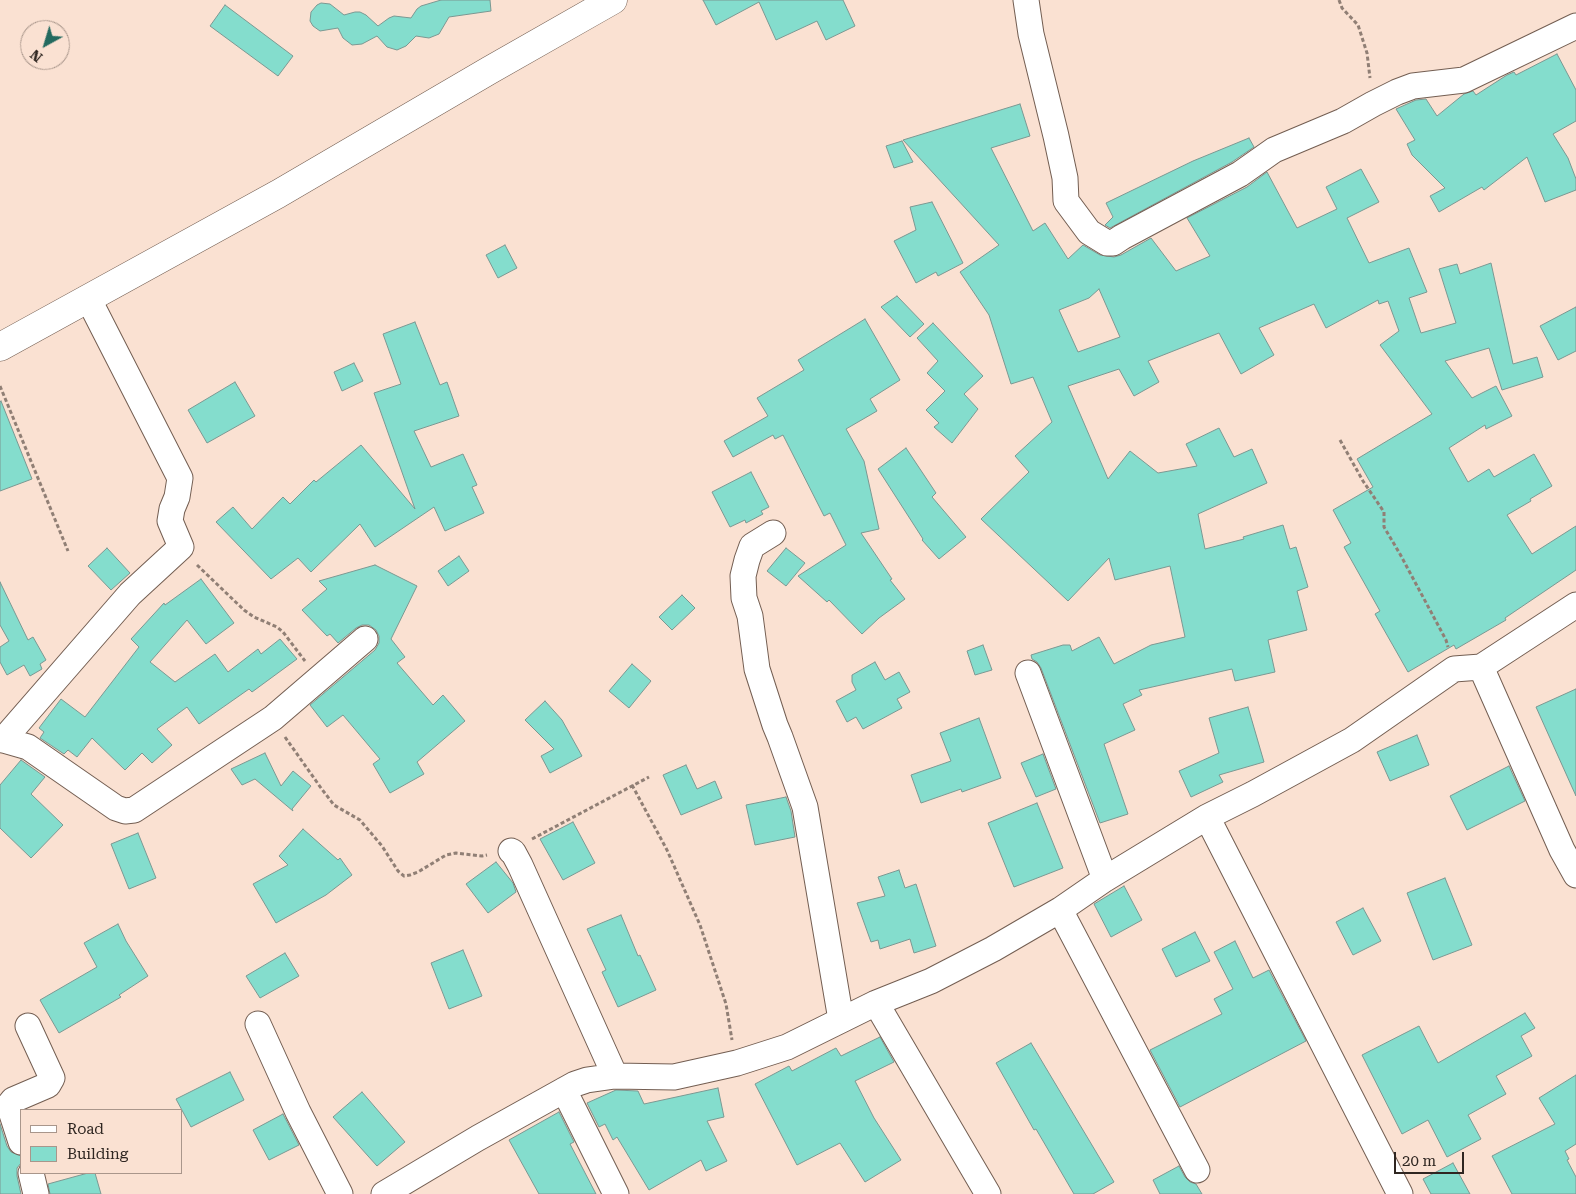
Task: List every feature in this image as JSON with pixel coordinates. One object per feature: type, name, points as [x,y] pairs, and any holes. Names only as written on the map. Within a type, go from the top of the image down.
[{"type":"street","points":[[0,347],[278,194],[613,0]]},
{"type":"street","points":[[1026,0],[1030,34],[1063,170],[1066,201],[1089,232],[1106,243],[1113,243],[1208,192],[1240,174],[1274,150],[1343,121],[1373,104],[1413,86],[1464,80],[1576,26]]},
{"type":"street","points":[[88,298],[180,478],[170,521],[181,547],[130,594],[2,739],[28,747],[116,808],[125,811],[134,810],[273,718],[365,639]]},
{"type":"street","points":[[773,533],[752,546],[743,576],[744,598],[750,616],[757,669],[774,725],[805,807],[841,1020]]},
{"type":"street","points":[[384,1194],[564,1090],[587,1080],[615,1076],[674,1076],[736,1063],[786,1047],[876,1003],[931,981],[993,950],[1207,817],[1352,740],[1454,669],[1481,667],[1576,605]]},
{"type":"street","points":[[1481,667],[1562,850],[1576,875]]},
{"type":"street","points":[[1028,673],[1105,879]]},
{"type":"street","points":[[1207,817],[1400,1194]]},
{"type":"street","points":[[510,851],[513,852],[520,864],[615,1076]]},
{"type":"street","points":[[1060,910],[1197,1170]]},
{"type":"street","points":[[876,1003],[988,1194]]},
{"type":"street","points":[[258,1024],[298,1112],[340,1194]]},
{"type":"street","points":[[20,1139],[9,1105],[13,1100],[48,1085],[52,1078],[28,1026]]},
{"type":"street","points":[[564,1090],[616,1194]]},
{"type":"street","points":[[31,1174],[36,1194]]},
{"type":"path","points":[[1339,0],[1342,8],[1358,25],[1367,53],[1373,104]]},
{"type":"path","points":[[0,386],[68,551]]},
{"type":"path","points":[[1340,440],[1363,481],[1384,512],[1384,527],[1446,640],[1454,669]]},
{"type":"path","points":[[181,547],[244,610],[283,632],[319,679]]},
{"type":"path","points":[[273,718],[320,788],[334,805],[360,820],[382,846],[398,871],[404,876],[418,872],[446,855],[456,853],[482,856],[510,851],[649,777]]},
{"type":"path","points":[[632,785],[667,850],[700,926],[726,1004],[736,1063]]},
{"type":"building","points":[[441,0],[490,0],[491,11],[449,17],[439,34],[429,38],[416,36],[406,46],[397,50],[387,47],[377,36],[362,44],[352,45],[343,38],[338,28],[320,31],[310,21],[311,12],[321,3],[330,4],[344,15],[360,12],[378,26],[394,16],[411,18],[421,6]]},
{"type":"building","points":[[703,0],[843,0],[855,26],[826,40],[817,21],[776,40],[759,2],[716,25]]},
{"type":"building","points":[[225,5],[293,56],[278,76],[210,26]]},
{"type":"building","points":[[1557,54],[1576,90],[1576,121],[1553,134],[1568,158],[1576,179],[1576,190],[1545,202],[1527,157],[1484,190],[1482,187],[1439,212],[1430,196],[1445,188],[1412,155],[1407,144],[1415,140],[1396,109],[1416,100],[1426,99],[1437,116],[1464,94],[1473,91],[1476,95],[1507,75],[1514,72],[1516,75]]},
{"type":"building","points":[[1020,104],[1030,136],[991,148],[1033,231],[1045,223],[1068,259],[1083,245],[1100,255],[1114,257],[1151,238],[1176,271],[1210,256],[1187,218],[1247,187],[1267,172],[1297,228],[1337,209],[1326,187],[1361,169],[1379,202],[1347,218],[1369,263],[1409,248],[1427,292],[1409,298],[1421,333],[1456,323],[1439,269],[1457,264],[1460,274],[1491,263],[1513,364],[1537,357],[1543,377],[1502,390],[1489,348],[1445,361],[1472,398],[1496,386],[1512,416],[1486,429],[1485,425],[1449,448],[1468,482],[1489,469],[1494,477],[1534,454],[1552,486],[1507,515],[1532,554],[1576,526],[1576,570],[1505,618],[1506,620],[1456,649],[1454,645],[1408,672],[1375,614],[1380,611],[1344,547],[1351,543],[1333,510],[1373,487],[1357,459],[1432,414],[1380,345],[1399,331],[1388,301],[1379,304],[1378,300],[1326,328],[1314,304],[1259,328],[1274,355],[1241,374],[1219,333],[1148,361],[1159,382],[1134,396],[1119,369],[1068,386],[1108,479],[1130,451],[1158,473],[1197,466],[1186,444],[1219,428],[1234,457],[1252,449],[1267,483],[1198,514],[1205,549],[1244,539],[1243,537],[1283,525],[1290,549],[1296,547],[1308,587],[1297,591],[1307,630],[1268,640],[1275,672],[1235,681],[1232,669],[1139,690],[1142,695],[1123,704],[1135,730],[1104,744],[1128,814],[1100,823],[1041,668],[1032,659],[1031,655],[1063,645],[1070,645],[1072,651],[1099,637],[1114,664],[1151,645],[1185,637],[1170,566],[1115,580],[1109,558],[1068,601],[981,519],[1029,472],[1015,456],[1052,422],[1033,377],[1011,384],[989,315],[960,272],[999,245],[903,140]],"holes":[[[1099,289],[1120,337],[1078,352],[1059,310],[1089,298]]]},
{"type":"building","points":[[1249,138],[1254,147],[1232,162],[1110,228],[1105,225],[1113,217],[1106,203],[1193,161]]},
{"type":"building","points":[[902,141],[913,162],[894,168],[886,146]]},
{"type":"building","points":[[932,202],[963,263],[938,276],[936,272],[916,283],[894,241],[916,230],[910,207]]},
{"type":"building","points":[[505,245],[517,268],[498,278],[486,255]]},
{"type":"building","points":[[897,296],[924,324],[910,337],[881,307]]},
{"type":"building","points":[[1576,307],[1576,351],[1558,360],[1540,326]]},
{"type":"building","points":[[865,319],[900,380],[870,399],[877,411],[846,429],[864,461],[879,529],[861,533],[892,579],[890,580],[905,599],[879,618],[862,634],[829,600],[827,602],[798,576],[846,545],[830,513],[824,516],[783,435],[775,439],[773,435],[733,457],[724,441],[768,416],[757,398],[804,370],[798,360]]},
{"type":"building","points":[[415,322],[440,385],[447,382],[459,416],[414,431],[431,467],[463,454],[477,485],[472,487],[484,513],[445,531],[434,507],[375,547],[360,524],[311,572],[298,558],[271,579],[216,522],[233,507],[252,529],[283,497],[290,504],[314,480],[316,482],[361,445],[415,509],[374,393],[401,384],[383,334]]},
{"type":"building","points":[[933,323],[983,376],[964,394],[978,409],[952,443],[934,427],[939,423],[926,410],[945,391],[927,373],[938,361],[917,338]]},
{"type":"building","points":[[354,363],[363,381],[342,391],[334,372]]},
{"type":"building","points":[[235,382],[255,416],[207,443],[188,410]]},
{"type":"building","points":[[0,402],[32,479],[0,491]]},
{"type":"building","points":[[906,448],[936,493],[932,497],[966,537],[939,559],[922,540],[878,469]]},
{"type":"building","points":[[751,472],[769,507],[761,511],[763,514],[746,523],[745,520],[730,527],[712,492]]},
{"type":"building","points":[[107,548],[130,573],[111,590],[88,566]]},
{"type":"building","points":[[786,548],[805,563],[786,586],[767,571]]},
{"type":"building","points":[[459,556],[469,571],[448,586],[438,571]]},
{"type":"building","points":[[375,565],[417,586],[391,639],[405,657],[397,663],[433,705],[443,695],[465,721],[417,762],[424,774],[390,793],[373,764],[380,759],[343,715],[327,727],[310,705],[375,650],[379,643],[379,636],[376,630],[369,625],[362,625],[338,643],[330,634],[327,636],[302,610],[327,589],[319,581]]},
{"type":"building","points":[[201,579],[234,623],[206,644],[187,620],[150,662],[175,682],[215,654],[228,672],[258,649],[261,654],[280,639],[297,659],[252,692],[249,689],[199,724],[187,707],[157,729],[172,745],[152,763],[142,753],[125,770],[92,738],[77,757],[68,750],[64,754],[40,738],[44,732],[39,728],[61,699],[85,717],[139,647],[131,639],[164,603],[165,605]]},
{"type":"building","points":[[0,582],[28,640],[33,637],[46,660],[40,664],[42,669],[30,676],[24,665],[7,675],[0,662],[0,647],[9,641],[0,625]]},
{"type":"building","points":[[682,595],[695,608],[672,630],[659,617]]},
{"type":"building","points":[[983,645],[992,670],[975,675],[967,651]]},
{"type":"building","points":[[875,662],[885,680],[899,672],[910,692],[897,699],[902,708],[863,729],[856,717],[847,722],[836,701],[856,690],[852,682],[852,675]]},
{"type":"building","points":[[632,664],[651,681],[629,708],[609,691]]},
{"type":"building","points":[[1576,689],[1576,796],[1536,707]]},
{"type":"building","points":[[545,701],[562,720],[582,756],[550,773],[541,756],[554,749],[525,720]]},
{"type":"building","points":[[1248,707],[1264,762],[1219,775],[1223,782],[1191,797],[1179,771],[1219,753],[1209,718]]},
{"type":"building","points":[[979,718],[1001,778],[962,792],[961,789],[921,803],[911,775],[951,761],[940,733]]},
{"type":"building","points":[[1417,735],[1429,765],[1390,781],[1377,752]]},
{"type":"building","points":[[265,753],[281,786],[293,771],[311,786],[292,809],[293,811],[255,779],[242,785],[231,769]]},
{"type":"building","points":[[1043,754],[1056,789],[1036,797],[1021,763]]},
{"type":"building","points":[[21,760],[45,777],[31,794],[63,825],[31,858],[0,828],[0,785]]},
{"type":"building","points":[[686,765],[697,789],[715,781],[722,798],[681,815],[663,775]]},
{"type":"building","points":[[1509,766],[1525,801],[1467,830],[1450,796]]},
{"type":"building","points":[[786,797],[791,811],[795,837],[755,845],[746,805]]},
{"type":"building","points":[[1037,803],[1063,868],[1014,887],[988,823]]},
{"type":"building","points":[[573,822],[595,863],[563,880],[540,839]]},
{"type":"building","points":[[303,829],[338,860],[340,858],[352,875],[326,895],[276,923],[253,884],[288,865],[279,856]]},
{"type":"building","points":[[138,833],[156,878],[129,889],[111,844]]},
{"type":"building","points":[[496,862],[513,883],[516,892],[488,913],[466,884]]},
{"type":"building","points":[[899,870],[905,888],[916,884],[936,946],[914,953],[910,939],[880,949],[878,940],[871,942],[857,903],[885,896],[878,877]]},
{"type":"building","points":[[1445,878],[1472,945],[1433,960],[1407,893]]},
{"type":"building","points":[[1124,886],[1142,920],[1111,937],[1094,904]]},
{"type":"building","points":[[1363,908],[1381,941],[1353,955],[1336,922]]},
{"type":"building","points":[[621,915],[638,956],[640,955],[656,990],[618,1007],[602,972],[606,970],[587,929]]},
{"type":"building","points":[[118,924],[126,941],[148,976],[119,995],[121,997],[59,1033],[40,1000],[97,967],[84,943]]},
{"type":"building","points":[[1195,932],[1210,961],[1176,977],[1162,949]]},
{"type":"building","points":[[1235,941],[1253,978],[1269,970],[1306,1041],[1180,1107],[1150,1050],[1222,1014],[1214,999],[1233,989],[1214,952]]},
{"type":"building","points":[[463,950],[482,996],[449,1009],[431,963]]},
{"type":"building","points":[[285,953],[299,976],[260,998],[246,976]]},
{"type":"building","points":[[1525,1013],[1535,1028],[1521,1036],[1532,1056],[1496,1076],[1506,1094],[1468,1115],[1481,1139],[1447,1157],[1428,1120],[1402,1134],[1362,1055],[1419,1026],[1438,1063]]},
{"type":"building","points":[[880,1037],[894,1062],[855,1081],[874,1118],[901,1160],[865,1182],[840,1143],[797,1165],[755,1084],[789,1066],[792,1071],[836,1048],[841,1056]]},
{"type":"building","points":[[1031,1043],[1114,1182],[1093,1194],[1074,1194],[1036,1129],[1034,1130],[996,1063]]},
{"type":"building","points":[[230,1072],[244,1100],[191,1127],[176,1099]]},
{"type":"building","points":[[1576,1075],[1576,1144],[1565,1151],[1569,1159],[1567,1160],[1576,1177],[1576,1194],[1512,1194],[1492,1156],[1555,1124],[1539,1098]]},
{"type":"building","points":[[718,1088],[724,1117],[707,1121],[727,1161],[706,1171],[701,1160],[649,1190],[617,1137],[613,1140],[605,1124],[599,1127],[587,1103],[616,1090],[638,1091],[644,1104]]},
{"type":"building","points":[[362,1092],[405,1142],[377,1166],[333,1117]]},
{"type":"building","points":[[559,1112],[574,1142],[570,1144],[596,1194],[539,1194],[509,1140]]},
{"type":"building","points":[[283,1114],[299,1145],[269,1160],[253,1130]]},
{"type":"building","points":[[0,1124],[7,1146],[11,1152],[20,1156],[17,1176],[21,1194],[0,1194]]},
{"type":"building","points":[[1453,1163],[1470,1194],[1431,1194],[1423,1179]]},
{"type":"building","points":[[1179,1166],[1185,1177],[1190,1182],[1196,1184],[1202,1194],[1160,1194],[1153,1180]]},
{"type":"building","points":[[84,1174],[95,1174],[101,1194],[50,1194],[48,1184]]}]
